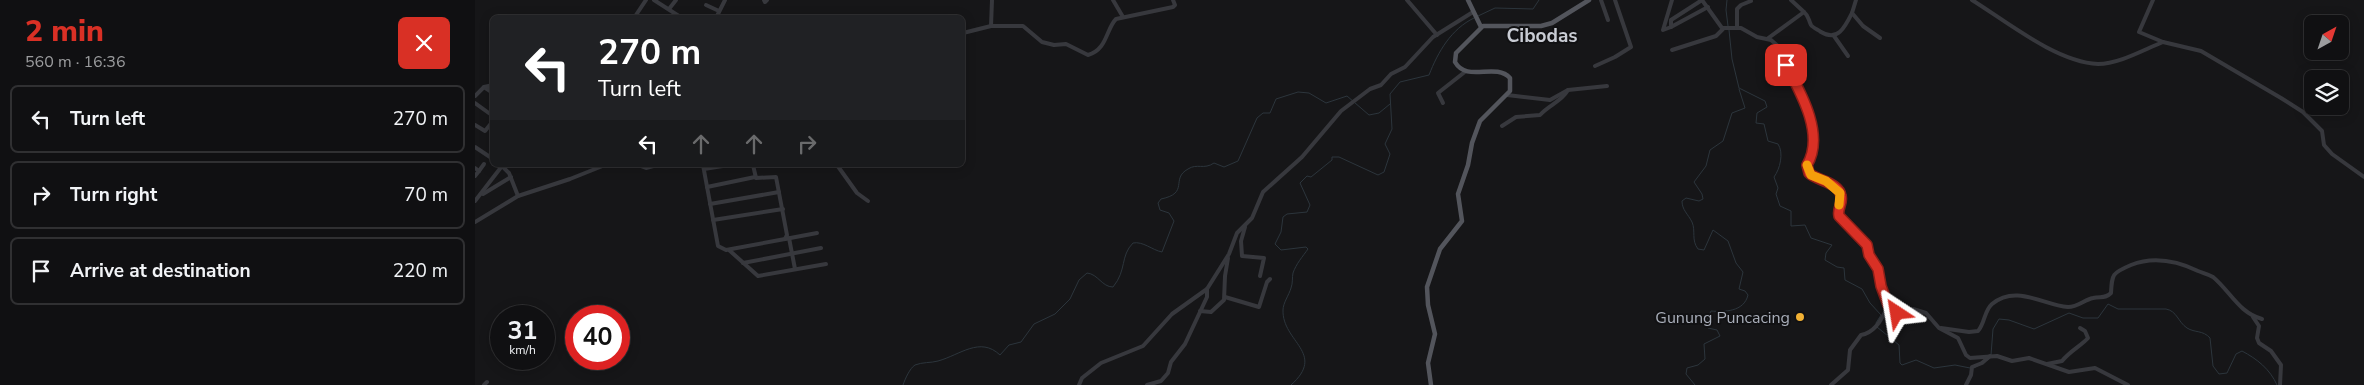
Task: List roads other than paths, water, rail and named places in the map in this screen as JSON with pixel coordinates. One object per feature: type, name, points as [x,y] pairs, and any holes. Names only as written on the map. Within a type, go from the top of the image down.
[{"type":"main road","points":[[1468,0],[1481,27]]},
{"type":"main road","points":[[1431,385],[1428,363],[1435,334],[1427,300],[1429,282],[1440,249],[1462,221],[1458,194],[1478,126],[1486,113],[1507,95],[1511,81],[1504,73],[1465,71],[1455,62],[1456,52],[1481,27],[1491,25],[1541,26],[1552,22],[1589,0]]},
{"type":"street","points":[[636,15],[646,0]]},
{"type":"street","points":[[654,0],[678,15]]},
{"type":"street","points":[[669,9],[676,0]]},
{"type":"street","points":[[717,15],[725,0]]},
{"type":"street","points":[[991,0],[991,26]]},
{"type":"street","points":[[1113,0],[1123,17]]},
{"type":"street","points":[[965,32],[991,26],[1023,26],[1042,42],[1054,45],[1066,44],[1088,55],[1093,54],[1105,42],[1114,21],[1123,17],[1173,7],[1175,5],[1173,0]]},
{"type":"street","points":[[1407,0],[1435,31]]},
{"type":"street","points":[[1601,0],[1608,20]]},
{"type":"street","points":[[1595,66],[1630,47],[1615,0]]},
{"type":"street","points":[[1672,0],[1663,30],[1671,28],[1708,7]]},
{"type":"street","points":[[1671,28],[1671,20],[1702,0],[1725,29]]},
{"type":"street","points":[[1791,0],[1809,17],[1812,26],[1827,36],[1834,36],[1843,31],[1856,0]]},
{"type":"street","points":[[1972,0],[2026,36],[2084,61],[2098,64],[2110,62],[2163,42]]},
{"type":"street","points":[[2153,0],[2149,14],[2138,31],[2163,42],[2201,51],[2295,107],[2322,131],[2324,145],[2332,154],[2364,178]]},
{"type":"street","points":[[1736,27],[1737,9],[1741,4],[1751,1]]},
{"type":"street","points":[[706,5],[719,11]]},
{"type":"street","points":[[1767,39],[1804,12]]},
{"type":"street","points":[[1199,311],[1211,312],[1223,302],[1229,254],[1235,237],[1252,218],[1263,192],[1303,157],[1341,111],[1370,88],[1381,85],[1396,71],[1404,68],[1435,31],[1474,13]]},
{"type":"street","points":[[1852,13],[1863,26],[1880,38]]},
{"type":"street","points":[[1672,50],[1716,36],[1725,29],[1736,27],[1760,39],[1767,39],[1778,46],[1798,87],[1809,117],[1814,149],[1807,165],[1809,173],[1826,181],[1840,193],[1839,216],[1867,245],[1869,255],[1878,269],[1881,286],[1888,305],[1897,313],[1913,309],[1926,314],[1939,328],[1958,338],[1968,357],[1973,359],[1990,356],[2012,361],[2029,358],[2069,372],[2095,368],[2128,385]]},
{"type":"street","points":[[1834,36],[1848,56]]},
{"type":"street","points":[[1443,103],[1438,93],[1465,71]]},
{"type":"street","points":[[475,96],[484,87],[490,86]]},
{"type":"street","points":[[1507,95],[1549,100],[1568,90],[1607,86]]},
{"type":"street","points":[[484,87],[490,91]]},
{"type":"street","points":[[1502,126],[1516,116],[1540,114],[1547,107],[1561,100],[1568,90]]},
{"type":"street","points":[[475,103],[490,114]]},
{"type":"street","points":[[475,125],[485,131],[490,125]]},
{"type":"street","points":[[475,147],[490,158]]},
{"type":"street","points":[[475,176],[477,170],[484,164]]},
{"type":"street","points":[[481,196],[500,167]]},
{"type":"street","points":[[503,167],[511,177],[518,196]]},
{"type":"street","points":[[475,222],[518,196],[570,180],[600,167]]},
{"type":"street","points":[[703,167],[718,246],[722,250],[817,233]]},
{"type":"street","points":[[753,167],[755,177]]},
{"type":"street","points":[[838,167],[857,192],[868,201]]},
{"type":"street","points":[[707,187],[755,177],[774,176],[783,209],[787,238],[795,269]]},
{"type":"street","points":[[475,201],[511,177]]},
{"type":"street","points":[[710,204],[779,192]]},
{"type":"street","points":[[713,220],[783,209]]},
{"type":"street","points":[[1245,224],[1241,241],[1242,256],[1263,258],[1260,276]]},
{"type":"street","points":[[743,263],[821,248]]},
{"type":"street","points":[[729,250],[758,276],[826,264]]},
{"type":"street","points":[[1079,385],[1082,378],[1101,363],[1143,346],[1172,314],[1207,289],[1229,254]]},
{"type":"street","points":[[1939,328],[1969,332],[1978,331],[1988,308],[2005,297],[2032,297],[2075,306],[2093,298],[2106,297],[2111,293],[2111,279],[2113,275],[2135,264],[2156,260],[2171,261],[2210,276],[2251,316],[2259,326],[2257,338],[2259,343],[2271,351],[2281,365],[2281,385]]},
{"type":"street","points":[[1225,297],[1259,307],[1267,282],[1270,279]]},
{"type":"street","points":[[1147,385],[1161,381],[1168,373],[1171,362],[1185,344],[1207,297],[1207,289]]},
{"type":"street","points":[[1831,385],[1848,370],[1850,349],[1861,335],[1869,334],[1875,328],[1888,305]]},
{"type":"street","points":[[2251,316],[2262,319]]},
{"type":"street","points":[[2047,364],[2049,362],[2062,361],[2070,351],[2086,341],[2088,338],[2085,331],[2080,328]]},
{"type":"street","points":[[1965,385],[1971,374],[1972,367],[1982,363],[1990,356]]},
{"type":"waterway","points":[[1478,16],[1495,8],[1533,9],[1539,0]]},
{"type":"waterway","points":[[1727,0],[1728,26]]},
{"type":"waterway","points":[[1291,385],[1301,374],[1305,364],[1304,356],[1285,321],[1283,307],[1292,286],[1294,270],[1308,249],[1306,247],[1281,250],[1275,244],[1281,232],[1283,217],[1287,214],[1307,212],[1310,205],[1300,183],[1307,176],[1311,177],[1332,160],[1332,157],[1339,157],[1378,175],[1384,172],[1390,154],[1385,144],[1392,129],[1390,94],[1400,82],[1429,75],[1446,42],[1459,28],[1474,18]]},
{"type":"waterway","points":[[1729,30],[1732,59],[1739,88],[1765,101],[1767,107],[1757,113],[1756,123],[1764,124],[1768,141],[1778,144],[1780,148],[1781,161],[1774,177],[1778,188],[1776,194],[1780,206],[1791,211],[1791,226],[1805,225],[1811,238],[1832,245],[1826,253],[1825,260],[1837,267],[1844,268],[1845,280],[1862,289],[1870,303],[1881,315],[1876,323]]},
{"type":"waterway","points":[[1695,385],[1686,374],[1687,368],[1698,365],[1705,359],[1704,344],[1720,336],[1717,330],[1708,328],[1706,322],[1711,311],[1727,311],[1738,308],[1746,301],[1748,295],[1745,291],[1739,289],[1743,272],[1736,263],[1728,241],[1713,230],[1704,250],[1698,249],[1692,222],[1684,209],[1682,201],[1686,198],[1699,201],[1703,199],[1694,182],[1706,166],[1710,150],[1723,141],[1732,113],[1745,108],[1739,89]]},
{"type":"waterway","points":[[903,385],[911,369],[918,364],[938,361],[977,347],[985,347],[1000,355],[1009,345],[1021,342],[1034,324],[1055,314],[1070,299],[1079,280],[1087,273],[1106,285],[1113,287],[1120,275],[1126,253],[1133,243],[1140,243],[1162,252],[1174,221],[1169,213],[1160,210],[1158,203],[1161,199],[1170,196],[1178,190],[1180,177],[1191,167],[1207,166],[1214,163],[1224,167],[1238,161],[1257,118],[1263,113],[1270,113],[1276,99],[1298,92],[1309,93],[1326,103],[1347,96],[1369,115],[1379,113],[1390,104]]},
{"type":"waterway","points":[[1991,355],[1993,329],[1999,319],[2009,320],[2034,329],[2069,313],[2083,318],[2098,318],[2108,304],[2118,309],[2166,309],[2173,312],[2187,328],[2205,334],[2210,338],[2213,366],[2219,374],[2227,373],[2236,354],[2242,351],[2263,365],[2277,385]]},
{"type":"waterway","points":[[1877,327],[1899,345],[1900,363],[1902,365],[1916,360],[1934,368],[1955,365],[1970,368]]},
{"type":"waterway","points":[[1974,368],[1989,359]]},
{"type":"place","name":"Gunung Puncacing","points":[[1800,317]]},
{"type":"district","name":"Cibodas","points":[[1542,35]]}]
